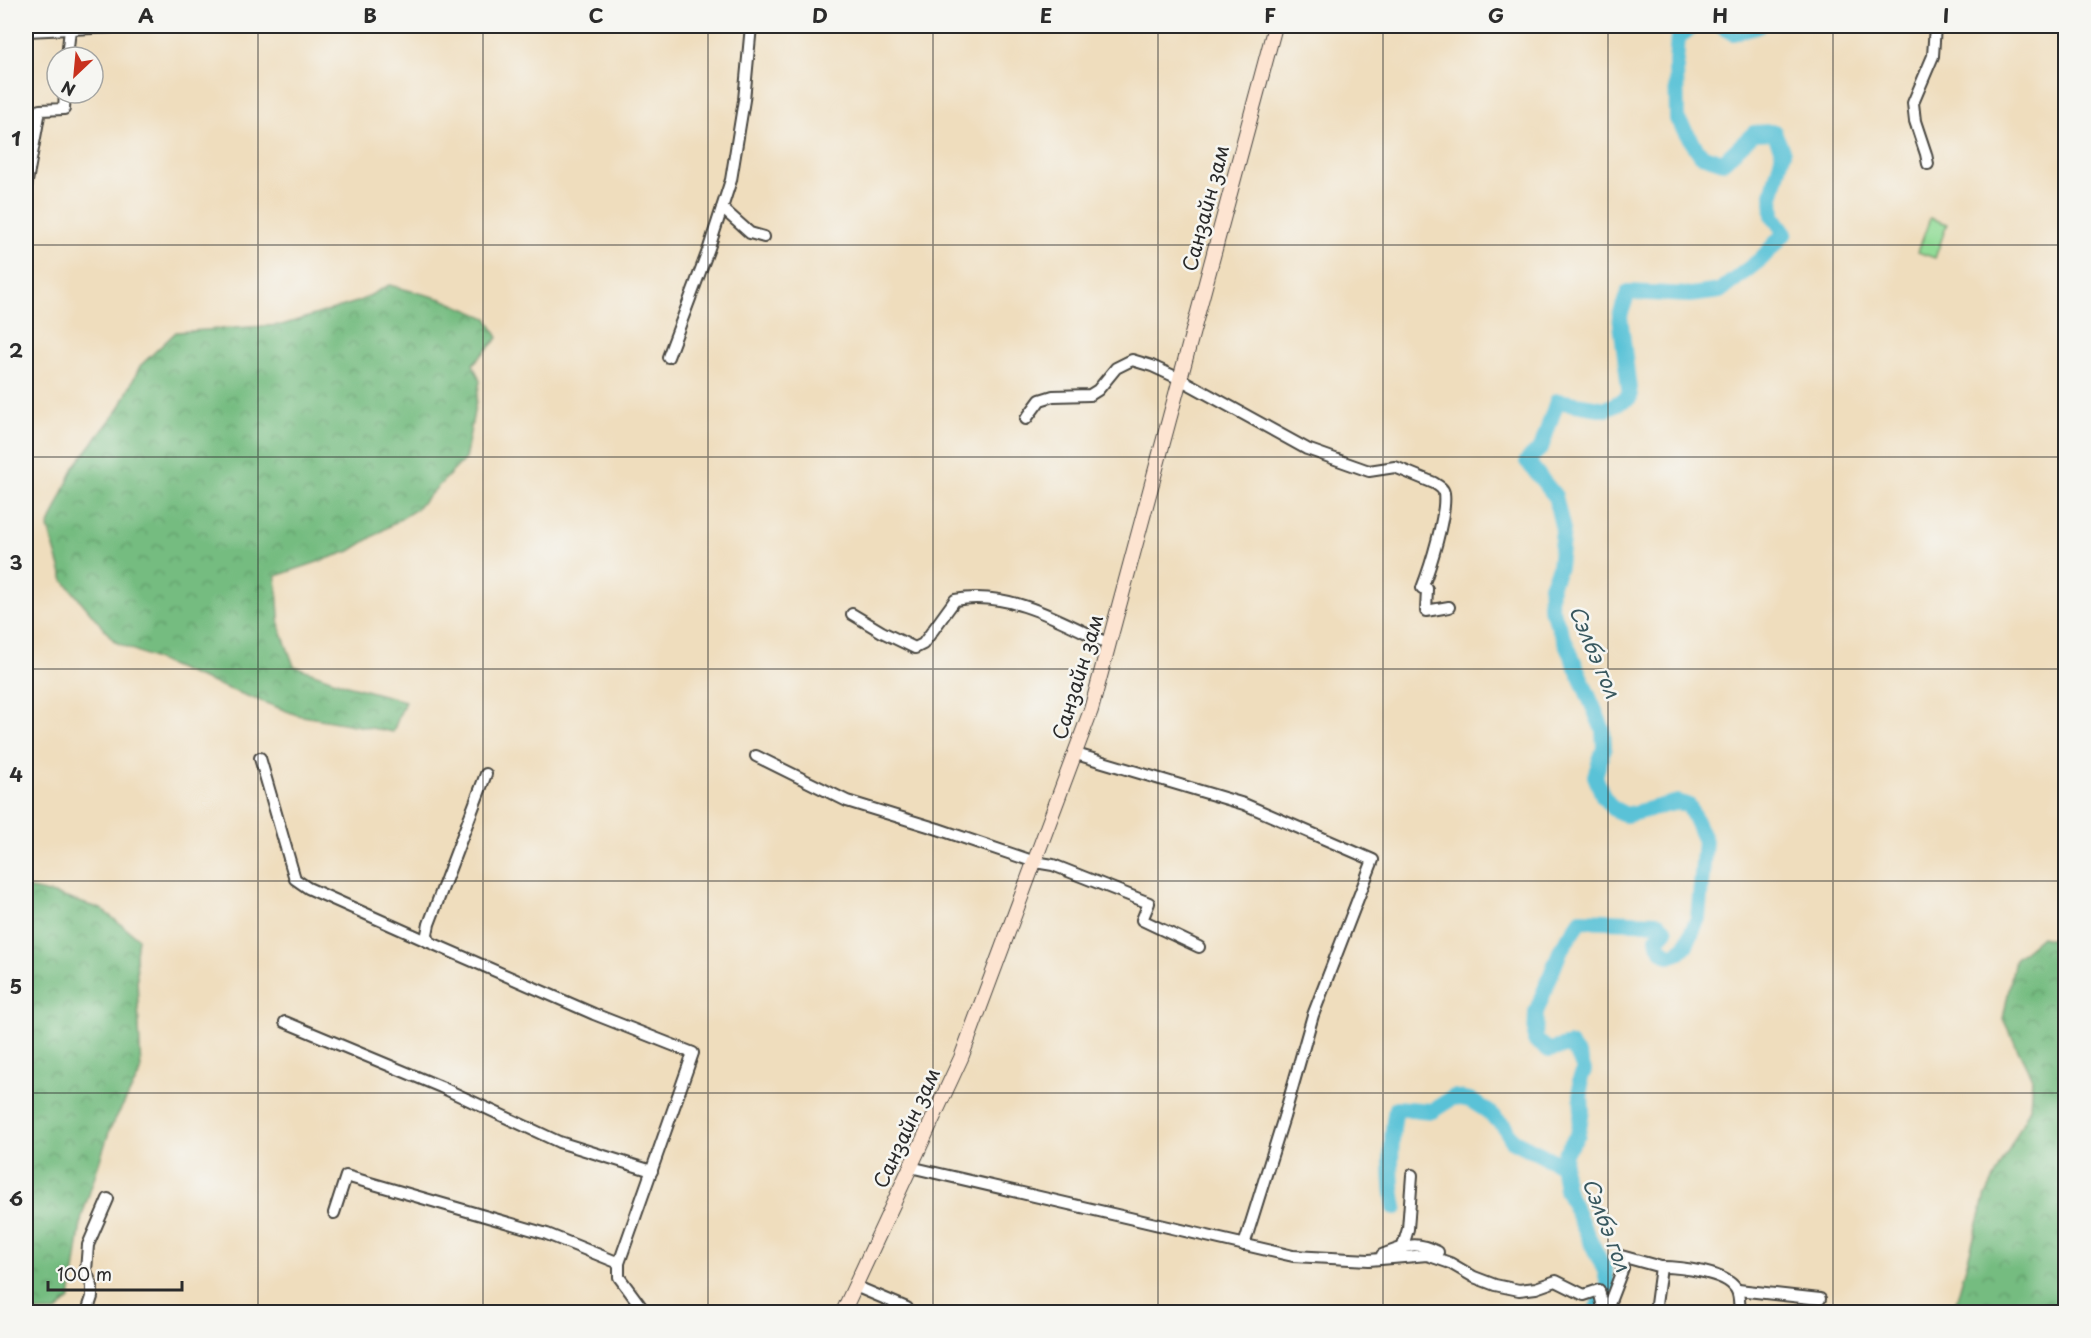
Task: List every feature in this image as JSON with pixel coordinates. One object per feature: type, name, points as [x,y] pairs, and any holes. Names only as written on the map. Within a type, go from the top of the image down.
[{"type":"main road","name":"Санзайн зам","points":[[843,1312],[961,1058],[1091,710],[1275,26]]},
{"type":"street","points":[[26,30],[136,26]]},
{"type":"street","points":[[668,357],[709,248],[731,180],[744,100],[751,26]]},
{"type":"street","points":[[1928,165],[1915,121],[1913,103],[1933,56],[1935,26]]},
{"type":"street","points":[[69,45],[70,29]]},
{"type":"street","points":[[26,187],[40,110],[63,109],[64,105]]},
{"type":"street","points":[[722,208],[750,233],[764,237]]},
{"type":"street","points":[[1026,419],[1040,400],[1053,396],[1090,395],[1098,390],[1116,368],[1131,360],[1152,366],[1180,379],[1307,449],[1369,471],[1395,466],[1440,486],[1444,492],[1442,515],[1432,562],[1422,588],[1427,589],[1426,611],[1449,608]]},
{"type":"street","points":[[852,614],[915,648],[923,644],[955,600],[965,598],[1013,602],[1109,644]]},
{"type":"street","points":[[1076,754],[1244,804],[1373,860],[1313,1015],[1244,1245]]},
{"type":"street","points":[[756,756],[848,801],[1035,862],[1053,865],[1149,903],[1142,920],[1199,947]]},
{"type":"street","points":[[260,758],[295,879],[308,888],[594,1014],[693,1053],[619,1263],[619,1277],[642,1308],[642,1312]]},
{"type":"street","points":[[429,942],[427,934],[429,924],[486,774]]},
{"type":"street","points":[[285,1022],[441,1087],[560,1142],[652,1171]]},
{"type":"street","points":[[910,1167],[1293,1256],[1369,1260],[1427,1255],[1450,1263],[1474,1277],[1495,1285],[1519,1290],[1536,1288],[1556,1281],[1584,1295],[1599,1290],[1605,1312]]},
{"type":"street","points":[[1403,1246],[1408,1229],[1412,1175]]},
{"type":"street","points":[[334,1214],[346,1176],[547,1234],[619,1263]]},
{"type":"street","points":[[87,1312],[92,1297],[92,1286],[86,1271],[88,1245],[108,1199]]},
{"type":"street","points":[[1369,1260],[1411,1244],[1437,1251],[1450,1263]]},
{"type":"street","points":[[1605,1312],[1623,1268],[1621,1256],[1728,1279],[1738,1290],[1740,1312]]},
{"type":"street","points":[[1655,1312],[1661,1266]]},
{"type":"street","points":[[855,1286],[907,1308]]},
{"type":"street","points":[[1738,1290],[1820,1299]]},
{"type":"green space","points":[[1930,218],[1947,224],[1935,258],[1918,252]]},
{"type":"green space","points":[[389,285],[442,299],[487,318],[498,338],[473,364],[480,381],[465,459],[415,510],[350,551],[276,576],[280,628],[294,666],[347,685],[405,701],[393,732],[297,715],[115,642],[64,581],[48,527],[74,467],[119,409],[140,366],[176,332],[282,325],[360,301]]},
{"type":"green space","points":[[26,888],[101,909],[138,938],[136,954],[141,1072],[110,1129],[82,1216],[70,1299],[56,1312],[26,1312]]},
{"type":"green space","points":[[2041,937],[2065,942],[2065,1312],[1953,1312],[1986,1195],[2030,1108],[2032,1078],[2003,1019],[2015,959]]},
{"type":"waterway","name":"Сэлбэ гол","points":[[1595,1312],[1608,1286],[1605,1271],[1566,1190],[1563,1171],[1565,1153],[1578,1134],[1582,1111],[1580,1080],[1584,1070],[1579,1057],[1570,1045],[1549,1050],[1535,1040],[1536,1012],[1561,949],[1581,920],[1658,923],[1666,931],[1657,938],[1659,946],[1670,956],[1679,952],[1686,945],[1698,918],[1705,841],[1689,806],[1678,802],[1626,815],[1612,808],[1603,796],[1595,776],[1604,748],[1603,730],[1550,606],[1551,586],[1559,567],[1563,530],[1555,496],[1527,461],[1541,448],[1557,401],[1606,409],[1630,397],[1620,316],[1628,292],[1690,295],[1720,291],[1761,259],[1785,233],[1773,216],[1772,194],[1783,153],[1774,132],[1754,133],[1723,162],[1701,155],[1677,119],[1678,37],[1693,26]]},
{"type":"waterway","name":"Сэлбэ гол","points":[[1721,26],[1733,33],[1758,26]]},
{"type":"waterway","points":[[1395,1208],[1391,1158],[1396,1108],[1432,1111],[1454,1097],[1470,1100],[1504,1126],[1512,1140],[1563,1166]]}]
